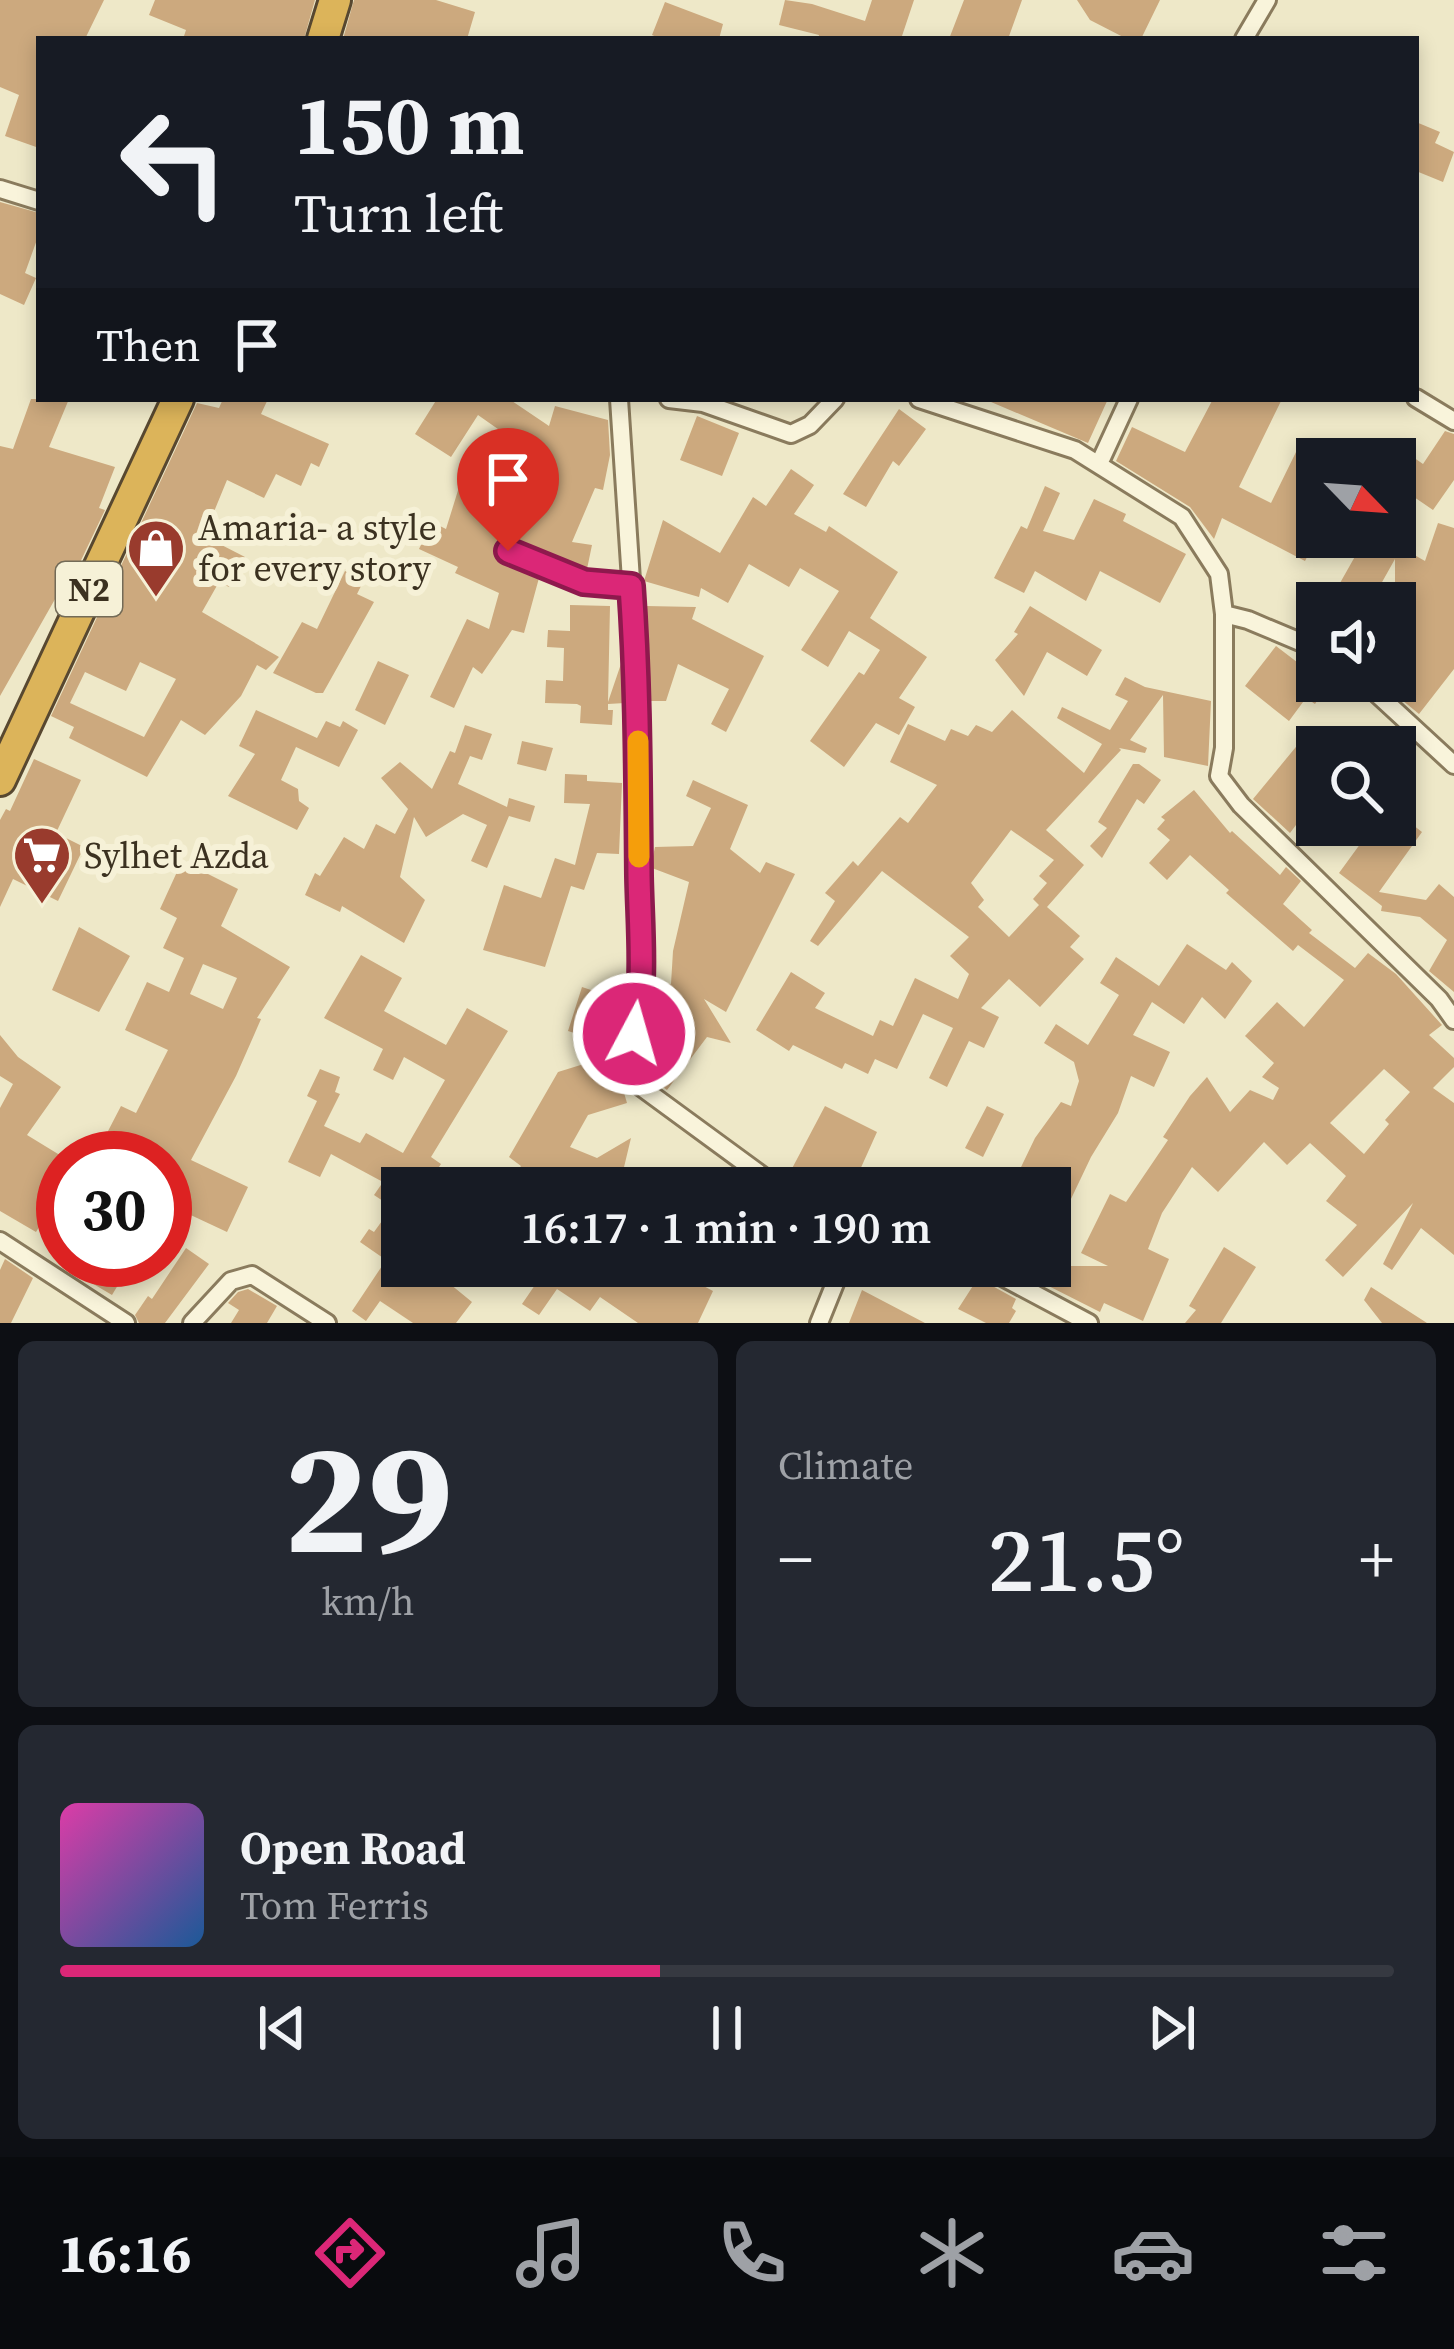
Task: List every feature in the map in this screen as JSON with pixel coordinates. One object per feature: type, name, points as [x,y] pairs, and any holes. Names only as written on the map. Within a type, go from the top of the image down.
[{"type":"highway","points":[[324,36],[335,0]]},
{"type":"highway","name":"N2","points":[[0,780],[177,402]]},
{"type":"street","points":[[1246,36],[1267,0]]},
{"type":"street","points":[[0,189],[36,200]]},
{"type":"street","points":[[1419,400],[1454,422]]},
{"type":"street","points":[[619,402],[638,686],[640,1007],[628,1061],[637,1084],[750,1167]]},
{"type":"street","points":[[694,402],[791,434],[811,425],[832,402]]},
{"type":"street","points":[[928,402],[1075,450],[1182,517],[1219,574],[1224,614],[1224,748],[1219,776],[1240,805],[1439,999],[1454,1020]]},
{"type":"street","points":[[1099,464],[1128,402]]},
{"type":"street","points":[[508,551],[584,582],[631,586]]},
{"type":"street","points":[[1224,614],[1296,641]]},
{"type":"street","points":[[1386,702],[1454,765]]},
{"type":"street","points":[[0,1241],[126,1323]]},
{"type":"street","points":[[192,1323],[231,1281],[252,1275],[327,1323]]},
{"type":"street","points":[[819,1323],[834,1287]]},
{"type":"street","points":[[1021,1287],[1089,1323]]},
{"type":"building","points":[[0,0],[104,0],[86,36],[36,36],[36,147],[5,136],[19,95],[0,87]]},
{"type":"building","points":[[155,0],[315,0],[305,36],[184,36],[186,30],[149,15]]},
{"type":"building","points":[[354,0],[436,0],[475,12],[468,36],[344,36]]},
{"type":"building","points":[[785,0],[865,21],[872,0],[914,0],[902,36],[819,36],[779,25]]},
{"type":"building","points":[[964,0],[1022,0],[1009,36],[950,36]]},
{"type":"building","points":[[1077,0],[1160,0],[1142,36],[1121,36],[1090,20]]},
{"type":"building","points":[[665,2],[723,24],[720,36],[652,35]]},
{"type":"building","points":[[1419,123],[1440,132],[1435,143],[1454,152],[1443,182],[1419,172]]},
{"type":"building","points":[[0,202],[36,212],[36,242],[25,273],[36,278],[24,305],[0,294]]},
{"type":"building","points":[[31,399],[68,402],[49,447],[115,467],[99,508],[105,510],[72,579],[67,578],[0,696],[0,446],[13,449]]},
{"type":"building","points":[[222,402],[267,402],[261,414],[329,444],[319,467],[311,463],[301,486],[276,474],[264,498],[227,480],[204,536],[245,557],[229,587],[219,582],[202,612],[279,657],[266,670],[257,665],[241,696],[205,735],[181,720],[147,777],[69,738],[74,727],[51,716],[197,403],[219,408]],"holes":[[[140,662],[176,679],[144,737],[70,703],[85,672],[126,691]]]},
{"type":"building","points":[[435,402],[513,402],[549,426],[555,406],[608,420],[610,455],[603,490],[595,488],[572,542],[592,545],[587,569],[513,539],[497,545],[499,560],[539,578],[524,633],[512,630],[482,674],[473,667],[454,708],[430,697],[467,619],[489,629],[499,593],[455,573],[458,567],[419,549],[432,522],[446,529],[460,484],[490,494],[494,480],[529,491],[539,458],[478,415],[451,457],[415,434]]},
{"type":"building","points":[[991,402],[1107,402],[1088,443]]},
{"type":"building","points":[[1211,402],[1281,402],[1239,487],[1271,503],[1296,452],[1296,556],[1222,518],[1214,539],[1190,507],[1116,461],[1132,427],[1185,452]]},
{"type":"building","points":[[899,409],[926,429],[899,466],[893,461],[866,507],[843,494]]},
{"type":"building","points":[[697,416],[739,433],[722,476],[680,460]]},
{"type":"building","points":[[1445,431],[1454,434],[1454,480],[1433,510],[1416,498],[1416,459],[1423,464]]},
{"type":"building","points":[[791,469],[814,485],[794,514],[826,532],[829,526],[898,572],[870,618],[927,657],[899,698],[915,707],[899,735],[876,723],[844,767],[810,741],[880,650],[849,631],[828,667],[801,650],[839,591],[800,568],[789,587],[749,564],[728,603],[701,588],[699,597],[644,581],[663,520],[720,553],[753,497],[766,506]]},
{"type":"building","points":[[1045,486],[1060,493],[1043,531],[1074,540],[1094,499],[1126,514],[1123,521],[1186,554],[1160,603],[1100,571],[1086,601],[1035,571],[1024,593],[994,578],[1021,526],[1027,529]]},
{"type":"building","points":[[1438,523],[1454,528],[1454,669],[1419,714],[1404,702],[1416,702],[1416,582],[1395,582],[1395,559],[1382,582],[1341,582],[1354,558],[1416,556],[1425,561]]},
{"type":"building","points":[[345,571],[364,580],[357,594],[374,602],[323,693],[316,693],[273,673],[302,622],[317,629]]},
{"type":"building","points":[[570,605],[610,606],[608,702],[623,658],[625,686],[625,703],[608,704],[608,710],[613,710],[612,725],[580,723],[581,706],[577,704],[545,703],[546,680],[563,681],[564,648],[547,647],[548,630],[570,631]]},
{"type":"building","points":[[646,606],[696,607],[692,619],[764,656],[726,732],[711,724],[729,689],[678,664],[666,701],[651,701]]},
{"type":"building","points":[[1030,606],[1102,650],[1087,676],[1047,652],[1024,696],[995,660],[1018,634],[1014,632]]},
{"type":"building","points":[[1276,646],[1296,661],[1296,702],[1303,702],[1289,721],[1245,686]]},
{"type":"building","points":[[378,661],[409,675],[385,725],[355,710]]},
{"type":"building","points":[[1125,677],[1145,687],[1211,701],[1208,766],[1164,757],[1163,695],[1130,740],[1147,748],[1145,753],[1119,748],[1046,830],[1084,865],[1047,907],[1080,936],[1070,947],[1084,959],[1040,1007],[1009,979],[981,1008],[999,1017],[984,1048],[969,1041],[947,1087],[929,1078],[953,1028],[923,1014],[897,1069],[875,1059],[868,1074],[845,1063],[842,1069],[793,1045],[789,1051],[756,1030],[791,972],[825,993],[815,1008],[873,1036],[880,1020],[893,1026],[915,978],[958,999],[969,974],[950,956],[969,937],[882,871],[818,946],[810,941],[835,901],[825,893],[853,861],[858,866],[900,817],[908,823],[937,785],[890,762],[908,724],[945,741],[951,729],[968,736],[976,725],[992,732],[1012,710],[1084,773],[1102,744],[1057,718],[1062,707],[1110,730],[1128,701],[1115,695]],"holes":[[[1011,830],[1054,860],[1039,876],[1047,883],[1033,899],[1039,905],[1009,937],[978,907],[984,900],[971,883]]]},
{"type":"building","points":[[256,710],[317,738],[326,721],[340,727],[343,721],[358,730],[339,767],[296,747],[281,780],[298,789],[299,801],[309,808],[297,830],[228,796],[255,754],[239,746]]},
{"type":"building","points":[[465,725],[492,734],[482,760],[470,756],[458,784],[507,807],[509,798],[535,806],[530,822],[509,816],[487,868],[471,861],[487,825],[463,814],[426,837],[414,817],[400,877],[425,900],[404,943],[342,906],[340,912],[305,895],[315,873],[320,876],[344,837],[364,849],[376,824],[395,834],[408,809],[381,778],[400,762],[432,789],[450,751],[455,753]]},
{"type":"building","points":[[522,741],[553,748],[546,771],[517,764]]},
{"type":"building","points":[[1296,747],[1296,825],[1290,833],[1253,799]]},
{"type":"building","points":[[34,759],[81,780],[56,833],[84,847],[58,901],[13,879],[0,907],[0,820],[6,809],[10,811]]},
{"type":"building","points":[[1133,764],[1161,780],[1144,804],[1137,799],[1102,858],[1090,846],[1107,828],[1098,822]]},
{"type":"building","points":[[565,774],[622,783],[619,854],[597,853],[584,890],[571,886],[545,967],[483,950],[504,885],[541,898],[555,858],[575,865],[590,804],[564,803]]},
{"type":"building","points":[[693,780],[748,805],[730,849],[760,873],[766,862],[795,874],[726,1012],[704,999],[731,1043],[707,1037],[667,1090],[655,1081],[661,1026],[649,1024],[652,1010],[658,1012],[656,982],[671,984],[673,951],[689,882],[652,868],[652,861],[655,847],[693,846],[711,808],[686,796]]},
{"type":"building","points":[[1194,790],[1230,833],[1280,875],[1286,867],[1301,881],[1283,904],[1312,930],[1309,933],[1355,968],[1368,953],[1396,974],[1442,1025],[1429,1035],[1454,1058],[1454,1067],[1433,1088],[1454,1103],[1454,1255],[1421,1228],[1392,1270],[1383,1264],[1413,1203],[1343,1277],[1325,1260],[1357,1225],[1326,1201],[1346,1176],[1310,1143],[1287,1165],[1264,1142],[1218,1192],[1192,1167],[1162,1213],[1148,1249],[1169,1259],[1143,1321],[1104,1303],[1100,1312],[1051,1287],[1071,1287],[1071,1266],[1108,1266],[1081,1253],[1110,1194],[1126,1202],[1168,1140],[1163,1137],[1207,1077],[1230,1112],[1250,1090],[1273,1100],[1279,1088],[1262,1077],[1274,1063],[1245,1036],[1277,1002],[1304,1027],[1344,980],[1298,945],[1293,951],[1190,855],[1167,880],[1149,863],[1170,840],[1157,829],[1165,820],[1161,817]],"holes":[[[1384,1069],[1410,1092],[1385,1120],[1389,1124],[1364,1154],[1330,1123]]]},
{"type":"building","points":[[1359,846],[1412,846],[1379,892],[1426,900],[1439,884],[1454,897],[1454,992],[1429,971],[1447,940],[1420,917],[1381,911],[1382,906],[1339,873]]},
{"type":"building","points":[[182,861],[238,889],[221,926],[290,967],[257,1018],[261,1019],[236,1076],[192,1158],[192,1131],[108,1131],[121,1106],[136,1113],[168,1050],[125,1030],[147,982],[169,992],[184,958],[163,948],[177,918],[160,909]],"holes":[[[203,964],[237,978],[223,1009],[190,994]]]},
{"type":"building","points":[[79,927],[130,956],[99,1012],[52,990]]},
{"type":"building","points":[[1187,944],[1226,970],[1232,962],[1252,981],[1225,1019],[1202,997],[1184,1024],[1152,1002],[1133,1035],[1170,1052],[1154,1087],[1131,1076],[1118,1113],[1071,1199],[1071,1167],[1021,1167],[1061,1102],[1071,1106],[1079,1081],[1074,1062],[1044,1043],[1056,1024],[1088,1045],[1119,995],[1100,983],[1116,957],[1159,986]]},
{"type":"building","points":[[361,955],[402,978],[384,1011],[446,1045],[467,1008],[508,1031],[431,1157],[439,1167],[381,1167],[381,1181],[331,1154],[320,1177],[288,1162],[317,1101],[307,1096],[320,1069],[340,1077],[335,1092],[340,1094],[324,1126],[360,1143],[366,1133],[403,1153],[445,1080],[404,1057],[393,1080],[373,1070],[383,1049],[324,1018]]},
{"type":"building","points":[[582,987],[627,1002],[618,1047],[568,1031]]},
{"type":"building","points":[[0,1035],[18,1057],[61,1087],[27,1135],[36,1140],[36,1232],[0,1211],[0,1108],[13,1084],[0,1076]]},
{"type":"building","points":[[613,1055],[627,1103],[588,1115],[570,1147],[597,1158],[631,1138],[624,1167],[520,1167],[509,1157],[558,1072]]},
{"type":"building","points":[[825,1106],[877,1132],[861,1167],[793,1167]]},
{"type":"building","points":[[987,1106],[1004,1114],[983,1157],[965,1148]]},
{"type":"building","points":[[192,1160],[248,1187],[227,1232],[192,1216]]},
{"type":"building","points":[[381,1222],[381,1257],[360,1242],[369,1229],[374,1232]]},
{"type":"building","points":[[1224,1247],[1256,1267],[1221,1323],[1185,1323],[1196,1310],[1189,1306]]},
{"type":"building","points":[[192,1252],[209,1264],[192,1287]]},
{"type":"building","points":[[5,1259],[33,1278],[11,1323],[0,1323],[0,1270]]},
{"type":"building","points":[[381,1268],[381,1287],[454,1287],[472,1302],[456,1323],[413,1323],[380,1301],[366,1321],[352,1311]]},
{"type":"building","points":[[160,1287],[192,1287],[165,1323],[139,1323],[135,1315],[148,1296],[152,1299]]},
{"type":"building","points":[[534,1287],[705,1287],[713,1291],[698,1323],[638,1323],[600,1297],[590,1311],[557,1289],[539,1315],[522,1304]]},
{"type":"building","points":[[972,1287],[994,1287],[1016,1299],[1009,1323],[986,1323],[958,1309]]},
{"type":"building","points":[[1371,1287],[1427,1323],[1382,1323],[1364,1300]]},
{"type":"building","points":[[248,1289],[277,1306],[267,1323],[231,1323],[239,1310],[228,1303]]},
{"type":"building","points":[[862,1290],[925,1323],[849,1323]]},
{"type":"slow traffic","points":[[638,741],[639,857]]},
{"type":"place","name":"Amaria- a style for every story","points":[[156,599]]},
{"type":"place","name":"Sylhet Azda","points":[[42,906]]},
{"type":"route","points":[[508,551],[584,582],[631,586],[638,686],[640,916],[640,1007],[634,1034]]}]
